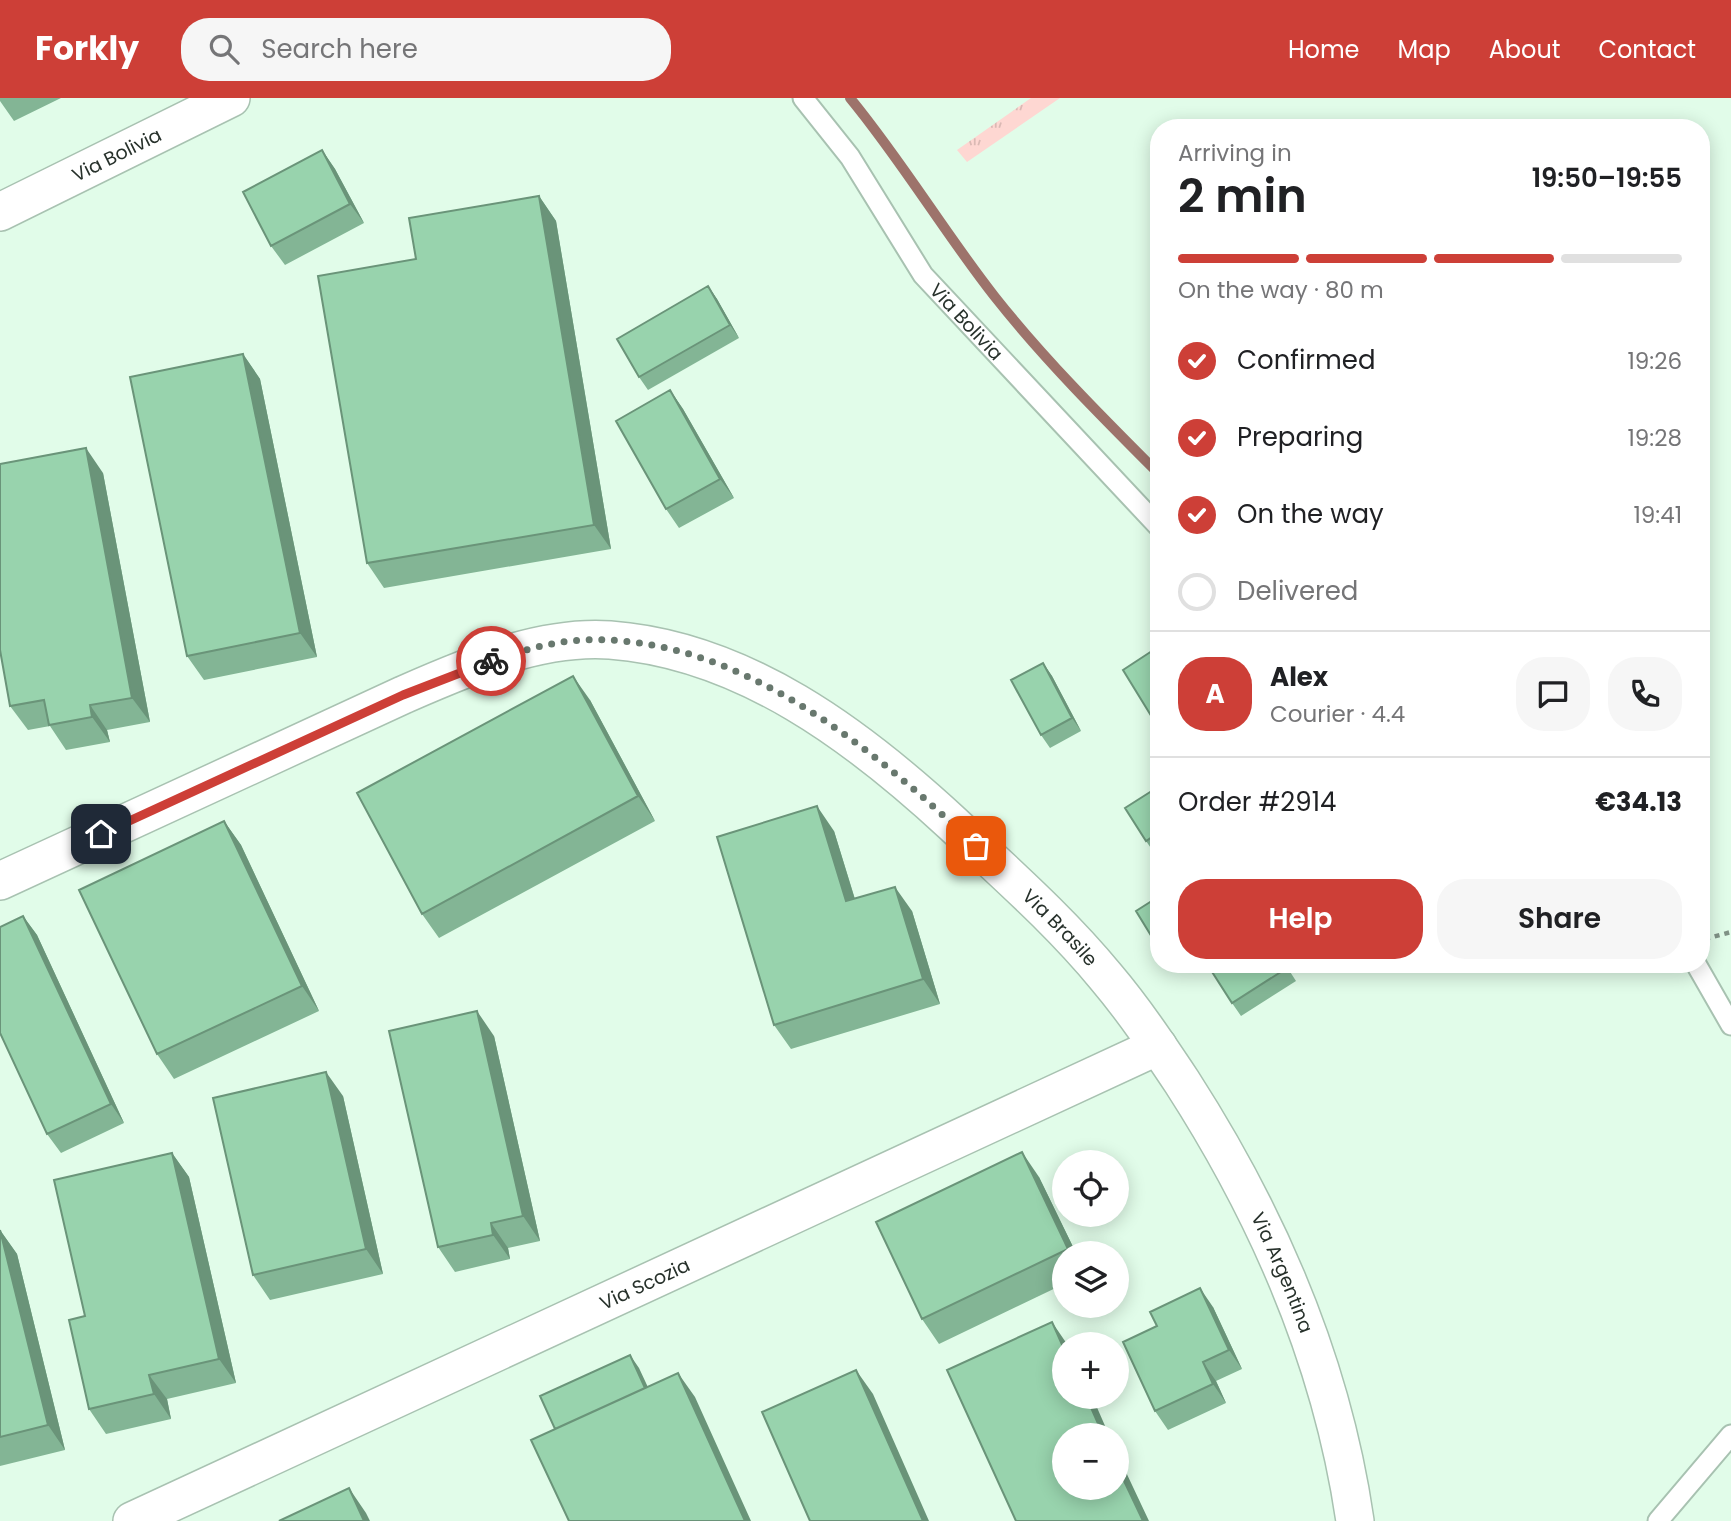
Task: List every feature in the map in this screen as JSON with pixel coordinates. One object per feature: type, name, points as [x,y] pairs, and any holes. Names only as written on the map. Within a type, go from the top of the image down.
[{"type":"street","name":"Via Bolivia","points":[[0,212],[231,98]]},
{"type":"street","name":"Via Brasile","points":[[0,881],[403,695],[469,668],[530,649],[568,642],[608,640],[644,644],[689,655],[749,678],[812,712],[874,757],[930,803],[1042,909],[1104,975],[1158,1046]]},
{"type":"street","name":"Via Scozia","points":[[132,1521],[1158,1046]]},
{"type":"street","name":"Via Argentina","points":[[1158,1046],[1233,1166],[1286,1274],[1310,1334],[1327,1389],[1341,1440],[1355,1521]]},
{"type":"lane","name":"Via Bolivia","points":[[803,98],[850,157],[923,275],[1150,517]]},
{"type":"lane","points":[[1701,973],[1731,1025]]},
{"type":"lane","points":[[1658,1521],[1731,1434]]},
{"type":"path","points":[[1710,938],[1731,932]]},
{"type":"green space","points":[[1031,98],[1060,98],[967,162],[957,150]]},
{"type":"building","points":[[322,150],[350,204],[271,246],[243,192]]},
{"type":"building","points":[[539,196],[594,525],[367,563],[318,276],[416,259],[409,218]]},
{"type":"building","points":[[708,286],[730,325],[639,377],[617,339]]},
{"type":"building","points":[[243,354],[300,633],[187,656],[130,377]]},
{"type":"building","points":[[670,390],[720,479],[666,509],[616,421]]},
{"type":"building","points":[[86,448],[132,698],[90,705],[92,717],[49,725],[44,700],[10,706],[0,650],[0,464]]},
{"type":"building","points":[[1150,652],[1150,714],[1123,670]]},
{"type":"building","points":[[1043,663],[1072,718],[1041,735],[1011,680]]},
{"type":"building","points":[[573,676],[638,796],[422,914],[357,793]]},
{"type":"building","points":[[1150,792],[1150,838],[1146,841],[1125,808]]},
{"type":"building","points":[[817,806],[846,901],[895,887],[923,979],[774,1025],[717,837]]},
{"type":"building","points":[[224,821],[302,986],[157,1054],[79,890]]},
{"type":"building","points":[[1150,902],[1150,934],[1136,911]]},
{"type":"building","points":[[23,916],[111,1104],[47,1134],[0,1033],[0,927]]},
{"type":"building","points":[[1213,973],[1279,973],[1232,1003]]},
{"type":"building","points":[[477,1011],[523,1216],[491,1223],[493,1235],[438,1247],[389,1031]]},
{"type":"building","points":[[326,1072],[366,1249],[253,1275],[213,1098]]},
{"type":"building","points":[[1022,1152],[1052,1215],[1052,1227],[1058,1227],[1064,1241],[1052,1241],[1052,1257],[922,1319],[876,1222]]},
{"type":"building","points":[[172,1153],[219,1359],[149,1375],[154,1394],[89,1409],[69,1320],[85,1316],[54,1180]]},
{"type":"building","points":[[0,1230],[48,1425],[0,1437]]},
{"type":"building","points":[[1200,1288],[1229,1350],[1203,1362],[1213,1384],[1155,1411],[1129,1355],[1129,1339],[1157,1326],[1150,1312]]},
{"type":"building","points":[[1052,1322],[1056,1332],[1052,1332],[1052,1409],[1092,1409],[1098,1423],[1052,1423],[1052,1500],[1129,1500],[1129,1491],[1143,1521],[1016,1521],[947,1370]]},
{"type":"building","points":[[630,1355],[645,1388],[555,1429],[540,1396]]},
{"type":"building","points":[[856,1370],[923,1521],[810,1521],[762,1412]]},
{"type":"building","points":[[678,1373],[745,1521],[569,1521],[531,1440]]},
{"type":"building","points":[[349,1488],[364,1521],[279,1521]]},
{"type":"waterway","points":[[850,98],[1014,320],[1074,387],[1150,465]]},
{"type":"way so far","points":[[491,661],[530,649],[581,640],[608,640],[655,646],[701,659],[749,678],[822,719],[902,779],[976,846]]},
{"type":"route","points":[[101,834],[403,695],[491,661]]}]
